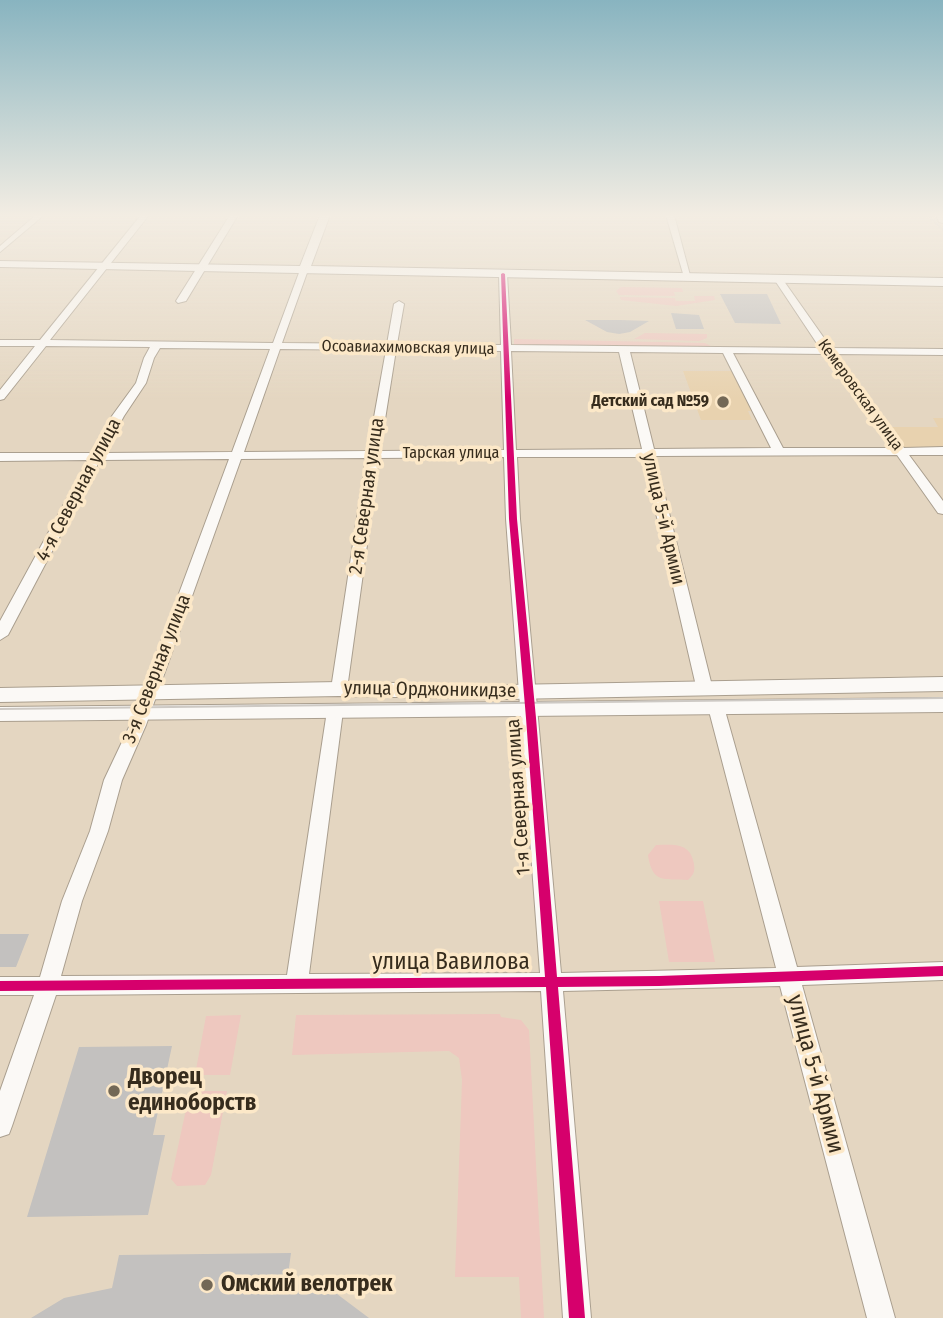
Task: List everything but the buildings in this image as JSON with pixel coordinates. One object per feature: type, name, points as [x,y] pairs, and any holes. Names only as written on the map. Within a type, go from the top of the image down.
[{"type":"main road","points":[[658,277],[943,282]]},
{"type":"main road","name":"улица Орджоникидзе","points":[[529,700],[699,690],[704,686],[943,684]]},
{"type":"main road","name":"улица Орджоникидзе","points":[[0,695],[145,703]]},
{"type":"main road","name":"улица Орджоникидзе","points":[[0,714],[145,703],[337,700],[529,700],[716,707],[943,705]]},
{"type":"street","points":[[0,397],[94,277]]},
{"type":"street","points":[[181,301],[198,277]]},
{"type":"street","name":"3-я Северная улица","points":[[0,1126],[48,985],[72,901],[99,831],[113,780],[145,703],[302,277]]},
{"type":"street","name":"1-я Северная улица","points":[[503,277],[513,519],[577,1318]]},
{"type":"street","name":"Кемеровская улица","points":[[778,279],[943,510]]},
{"type":"street","name":"2-я Северная улица","points":[[297,983],[373,454],[399,304]]},
{"type":"street","name":"Осоавиахимовская улица","points":[[0,343],[943,352]]},
{"type":"street","name":"4-я Северная улица","points":[[0,635],[118,416],[141,383],[149,358],[157,345]]},
{"type":"street","name":"улица 5-й Армии","points":[[624,350],[704,686]]},
{"type":"street","points":[[727,351],[778,451]]},
{"type":"street","name":"Тарская улица","points":[[0,457],[943,451]]},
{"type":"street","name":"улица 5-й Армии","points":[[716,707],[881,1318]]},
{"type":"street","name":"улица Вавилова","points":[[0,986],[551,982],[788,978],[943,971]]},
{"type":"shaded area","points":[[621,287],[682,288],[683,292],[674,292],[675,296],[619,295],[616,291]]},
{"type":"shaded area","points":[[694,296],[714,296],[715,300],[676,306],[621,300],[620,297],[695,301]]},
{"type":"shaded area","points":[[645,333],[707,334],[707,338],[699,341],[634,339]]},
{"type":"shaded area","points":[[514,339],[705,343],[711,346],[619,348],[560,345],[553,349],[514,346]]},
{"type":"shaded area","name":"Детский сад №59","points":[[683,371],[735,371],[755,411],[748,411],[752,420],[701,420]]},
{"type":"shaded area","points":[[933,418],[943,418],[943,450],[905,451],[889,427],[938,427]]},
{"type":"shaded area","points":[[656,845],[680,846],[689,852],[694,869],[688,880],[660,878],[652,871],[648,855]]},
{"type":"shaded area","points":[[659,901],[703,901],[715,962],[669,962]]},
{"type":"shaded area","points":[[500,1014],[501,1017],[521,1020],[529,1030],[544,1318],[521,1318],[519,1277],[455,1277],[462,1080],[459,1058],[449,1051],[292,1055],[296,1015]]},
{"type":"shaded area","points":[[241,1015],[230,1075],[195,1075],[206,1016]]},
{"type":"shaded area","points":[[190,1091],[227,1091],[211,1175],[205,1185],[177,1186],[171,1179]]},
{"type":"tram line","points":[[0,709],[943,698]]},
{"type":"cycle path","points":[[503,277],[513,519],[577,1318]]},
{"type":"cycle path","points":[[0,986],[659,981],[943,971]]},
{"type":"place","name":"Детский сад №59","points":[[723,402]]},
{"type":"place","name":"Дворец единоборств","points":[[114,1091]]},
{"type":"place","name":"Омский велотрек","points":[[207,1285]]}]
